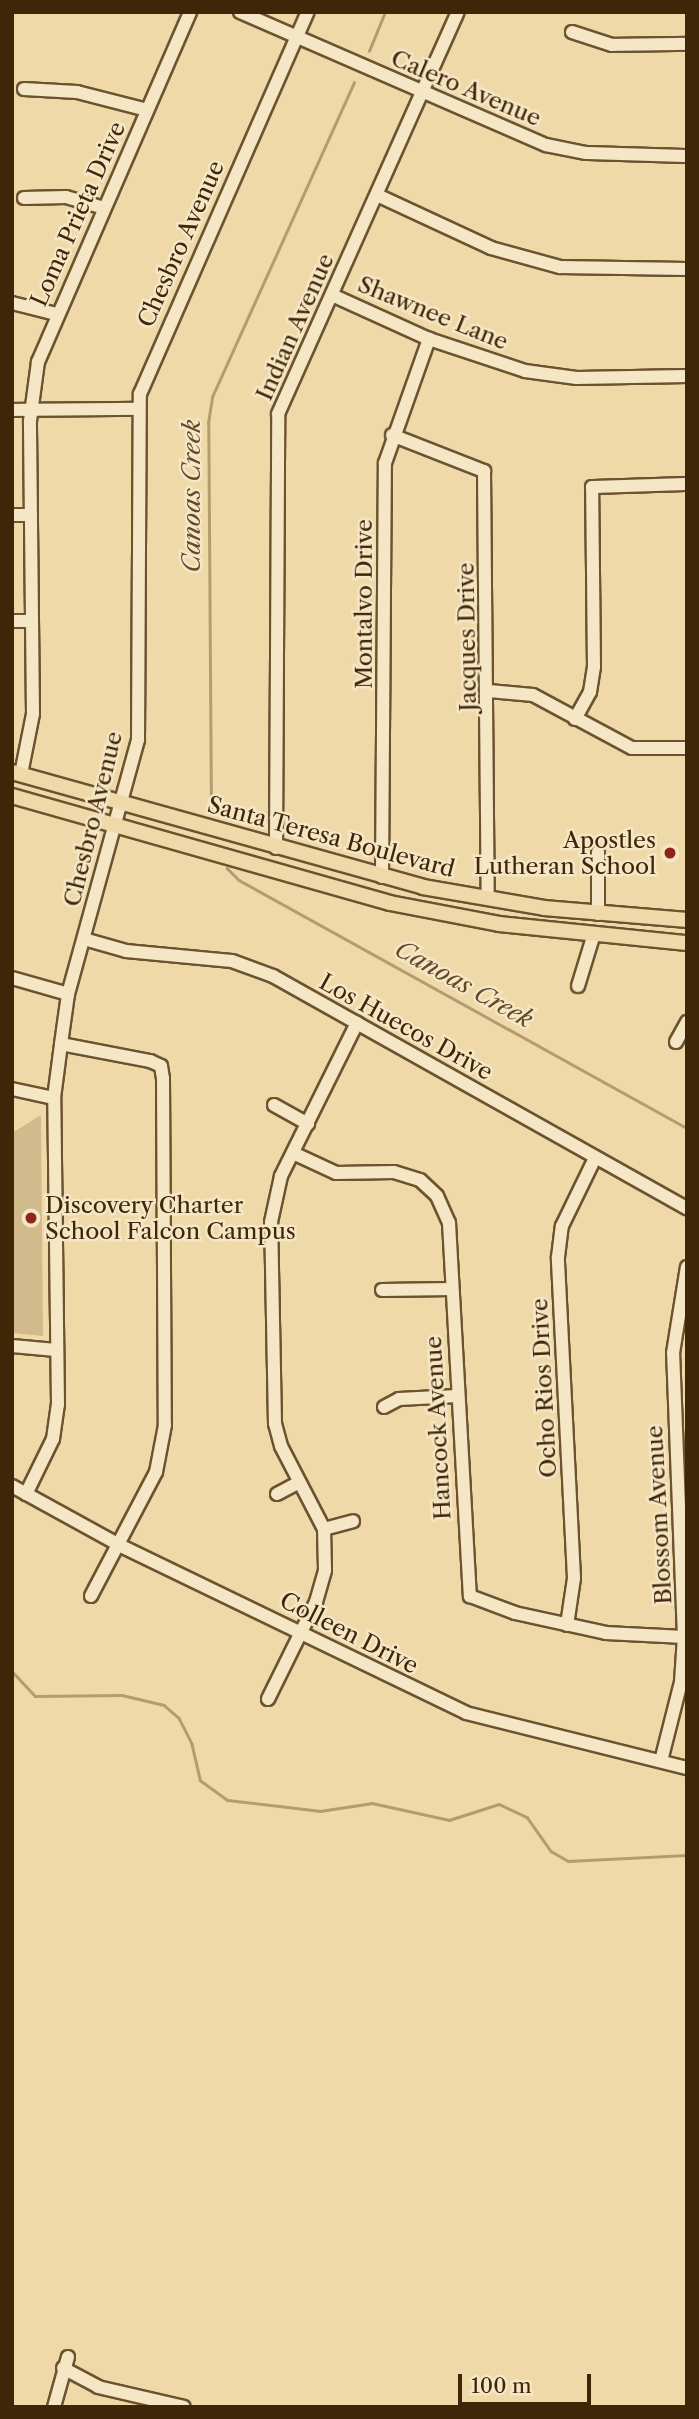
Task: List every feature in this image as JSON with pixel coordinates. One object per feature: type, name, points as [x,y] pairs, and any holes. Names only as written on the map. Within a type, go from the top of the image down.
[{"type":"main road","name":"Santa Teresa Boulevard","points":[[16,773],[382,877],[488,899],[598,914],[687,920]]},
{"type":"main road","name":"Santa Teresa Boulevard","points":[[13,799],[390,903],[593,937],[687,943]]},
{"type":"street","name":"Loma Prieta Drive","points":[[16,773],[33,714],[30,410],[38,362],[102,207],[190,12]]},
{"type":"street","name":"Calero Avenue","points":[[240,12],[546,145],[598,154],[687,156]]},
{"type":"street","name":"Chesbro Avenue","points":[[26,1494],[53,1439],[56,1350],[54,1098],[68,994],[117,826],[138,740],[138,409],[148,371],[307,12]]},
{"type":"street","name":"Indian Avenue","points":[[276,848],[274,440],[278,414],[458,12]]},
{"type":"street","points":[[572,32],[611,45],[687,44]]},
{"type":"street","points":[[24,89],[77,92],[147,110]]},
{"type":"street","points":[[377,195],[491,247],[560,267],[687,270]]},
{"type":"street","points":[[24,198],[65,197],[102,207]]},
{"type":"street","name":"Shawnee Lane","points":[[332,295],[429,339],[525,371],[577,378],[687,376]]},
{"type":"street","points":[[12,303],[56,314]]},
{"type":"street","name":"Montalvo Drive","points":[[382,877],[385,463],[392,435],[429,339]]},
{"type":"street","points":[[12,410],[138,409]]},
{"type":"street","name":"Jacques Drive","points":[[392,435],[484,471],[489,691],[488,899]]},
{"type":"street","points":[[575,719],[590,692],[594,667],[592,487],[687,484]]},
{"type":"street","points":[[12,515],[31,515]]},
{"type":"street","points":[[12,621],[32,621]]},
{"type":"street","points":[[489,691],[533,695],[632,748],[687,748]]},
{"type":"street","points":[[598,852],[598,914]]},
{"type":"street","points":[[578,986],[593,937]]},
{"type":"street","name":"Los Huecos Drive","points":[[84,939],[126,951],[232,961],[273,976],[687,1208]]},
{"type":"street","points":[[12,978],[68,994]]},
{"type":"street","points":[[676,1042],[687,1022]]},
{"type":"street","points":[[268,1699],[301,1633],[325,1570],[324,1529],[281,1446],[273,1401],[271,1222],[278,1188],[293,1153],[357,1023]]},
{"type":"street","points":[[61,1044],[150,1061],[161,1066],[163,1078],[165,1425],[156,1472],[121,1546],[91,1596]]},
{"type":"street","points":[[12,1089],[54,1098]]},
{"type":"street","points":[[274,1105],[308,1124]]},
{"type":"street","name":"Hancock Avenue","points":[[293,1153],[336,1173],[394,1172],[420,1180],[437,1196],[449,1223],[466,1590],[477,1600],[567,1625],[635,1636],[684,1637]]},
{"type":"street","name":"Ocho Rios Drive","points":[[567,1625],[574,1578],[558,1257],[562,1226],[595,1158]]},
{"type":"street","name":"Blossom Avenue","points":[[662,1761],[681,1682],[684,1637],[681,1416],[673,1353],[687,1267]]},
{"type":"street","points":[[382,1290],[452,1289]]},
{"type":"street","points":[[12,1346],[56,1350]]},
{"type":"street","points":[[384,1406],[399,1399],[457,1396]]},
{"type":"street","points":[[277,1494],[298,1483]]},
{"type":"street","name":"Colleen Drive","points":[[12,1486],[121,1546],[466,1713],[687,1768]]},
{"type":"street","points":[[324,1529],[353,1521]]},
{"type":"street","points":[[54,2407],[65,2362],[97,2387],[184,2407]]},
{"type":"shaded area","name":"Discovery Charter School Falcon Campus","points":[[41,1115],[43,1336],[12,1333],[12,1133]]},
{"type":"waterway","name":"Canoas Creek","points":[[369,51],[385,12]]},
{"type":"waterway","name":"Canoas Creek","points":[[211,814],[208,423],[212,397],[354,83]]},
{"type":"waterway","name":"Canoas Creek","points":[[227,868],[239,880],[687,1128]]},
{"type":"waterway","points":[[12,1671],[35,1696],[122,1695],[164,1705],[179,1718],[192,1744],[200,1780],[228,1800],[320,1811],[372,1803],[449,1820],[499,1804],[527,1817],[551,1851],[568,1861],[687,1855]]},
{"type":"place","name":"Apostles Lutheran School","points":[[670,853]]},
{"type":"place","name":"Discovery Charter School Falcon Campus","points":[[31,1218]]}]
